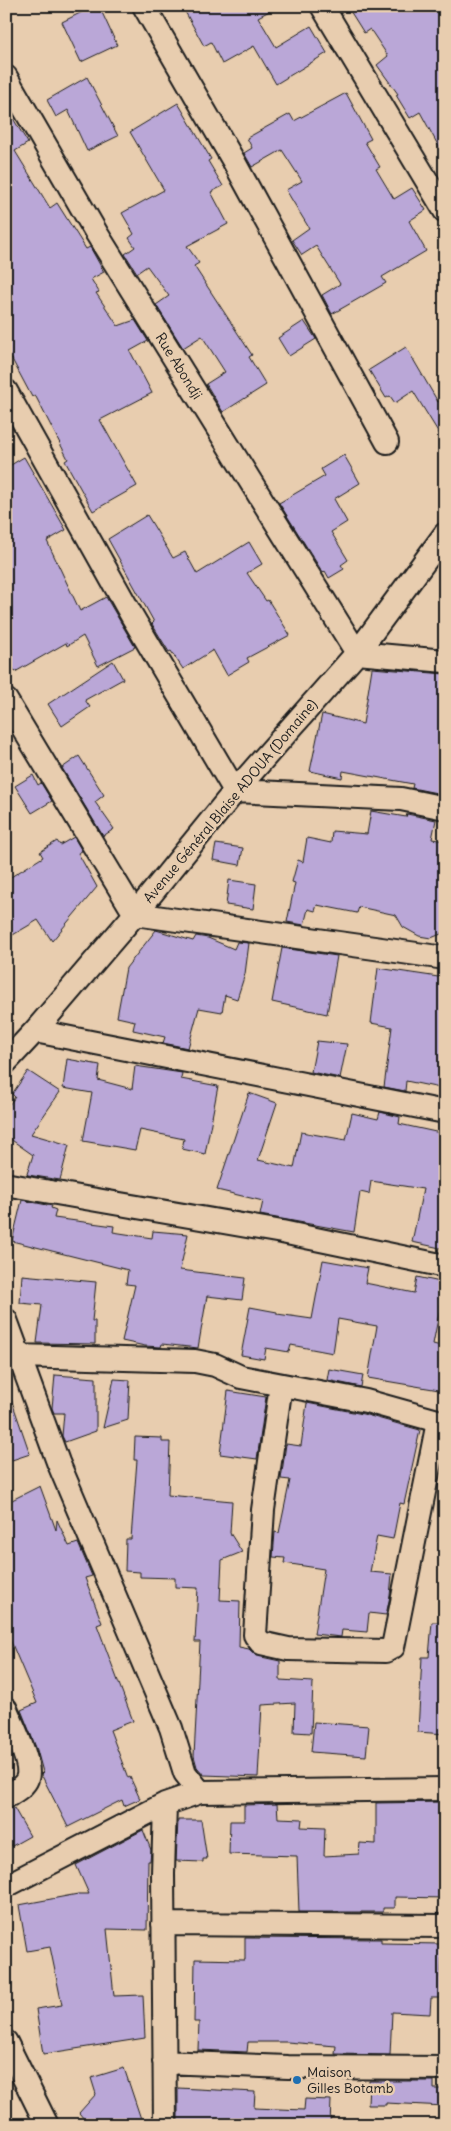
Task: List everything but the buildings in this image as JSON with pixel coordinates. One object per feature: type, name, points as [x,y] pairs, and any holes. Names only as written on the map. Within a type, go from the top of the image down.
[{"type":"street","points":[[144,6],[233,160],[386,442]]},
{"type":"street","points":[[322,6],[445,211]]},
{"type":"street","name":"Rue Abondji","points":[[6,77],[97,234],[357,653]]},
{"type":"street","points":[[6,391],[132,616],[236,791],[401,798],[445,808]]},
{"type":"street","name":"Avenue Général Blaise ADOUA (Domaine)","points":[[10,1049],[35,1031],[135,914],[236,791],[357,653],[445,534]]},
{"type":"street","points":[[357,653],[445,661]]},
{"type":"street","points":[[6,700],[135,914],[445,958]]},
{"type":"street","points":[[35,1031],[445,1112]]},
{"type":"street","points":[[8,1187],[282,1232],[445,1266]]},
{"type":"street","points":[[6,1320],[58,1462],[170,1728],[185,1773],[200,1792]]},
{"type":"street","points":[[18,1356],[196,1361],[215,1365],[241,1377],[366,1401],[441,1423],[393,1646],[386,1651],[297,1649],[261,1643],[255,1635],[263,1510],[281,1385]]},
{"type":"street","points":[[6,1709],[29,1768],[27,1780],[20,1788],[6,1796]]},
{"type":"street","points":[[8,1879],[165,1804],[200,1792],[445,1789]]},
{"type":"street","points":[[165,1804],[164,2062],[166,2125]]},
{"type":"street","points":[[164,1924],[445,1926]]},
{"type":"street","points":[[6,2042],[47,2125]]},
{"type":"street","points":[[164,2062],[288,2067],[445,2068]]},
{"type":"place","name":"Maison Gilles Botamb","points":[[297,2080]]}]
